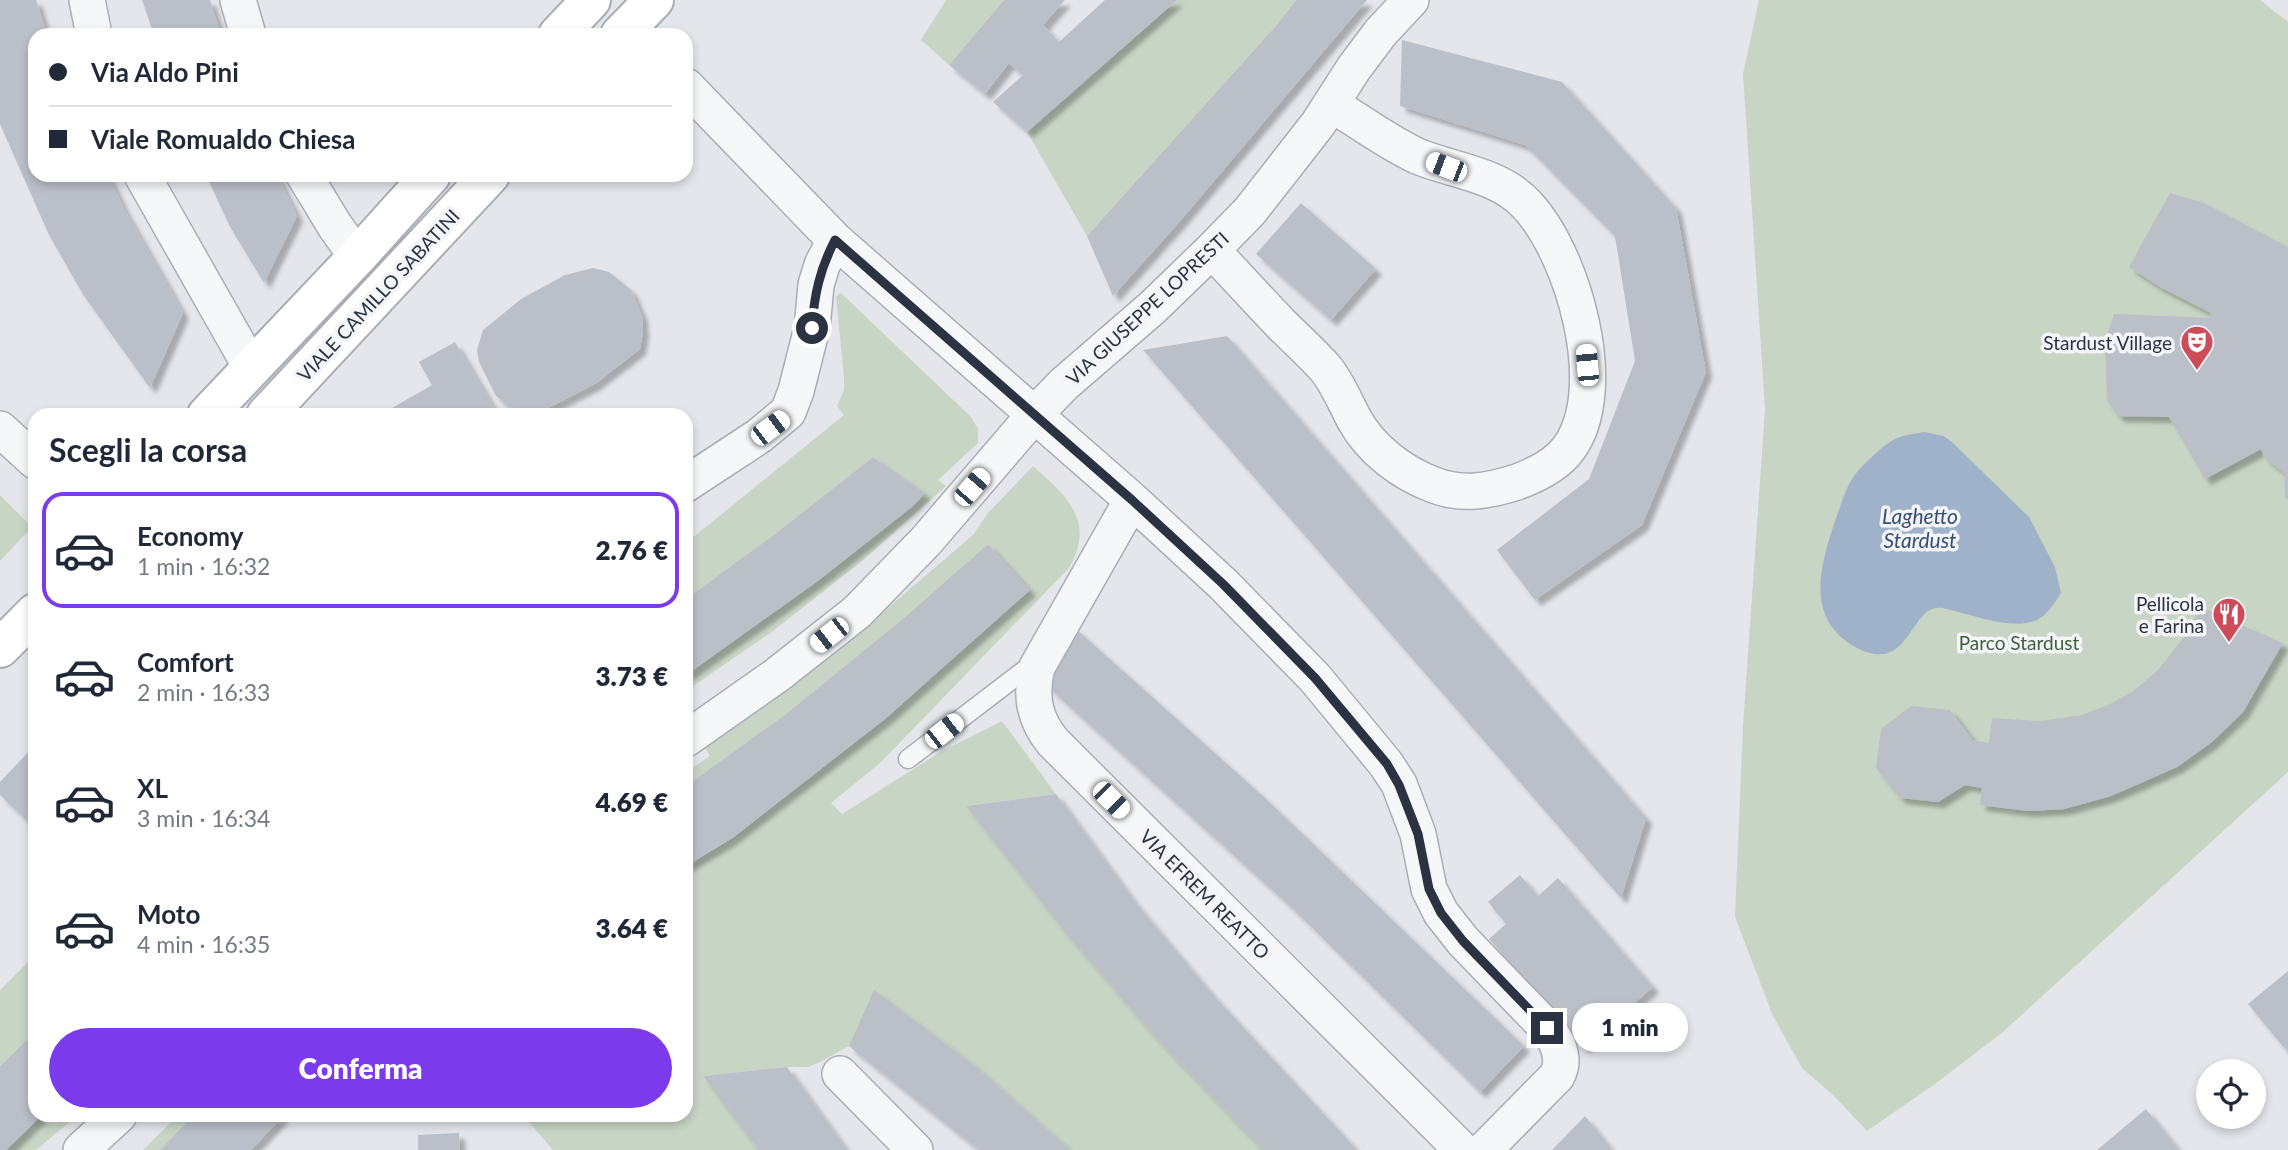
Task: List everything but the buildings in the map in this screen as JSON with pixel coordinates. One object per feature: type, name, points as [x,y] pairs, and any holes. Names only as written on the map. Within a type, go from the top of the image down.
[{"type":"street","points":[[87,0],[93,28]]},
{"type":"street","points":[[238,0],[246,28]]},
{"type":"street","points":[[565,28],[591,0]]},
{"type":"street","points":[[598,0],[624,28]]},
{"type":"street","points":[[631,28],[653,0]]},
{"type":"street","name":"VIA GIUSEPPE LOPRESTI","points":[[693,734],[768,682],[857,612],[926,541],[1035,414],[1075,373],[1152,308],[1212,250],[1250,211],[1331,104],[1381,32],[1411,0]]},
{"type":"street","points":[[693,93],[835,240],[1132,500],[1282,642],[1387,764],[1411,811],[1425,877],[1441,913],[1463,941],[1547,1028],[1562,1059],[1557,1076],[1485,1150]]},
{"type":"street","points":[[1212,250],[1326,369],[1362,431],[1373,444],[1385,457],[1418,478],[1452,491],[1478,492],[1542,471],[1569,447],[1585,408],[1586,351],[1573,292],[1553,242],[1535,215],[1526,203],[1501,186],[1415,154],[1331,104]]},
{"type":"street","points":[[146,182],[252,369]]},
{"type":"street","points":[[308,182],[329,218],[357,257]]},
{"type":"street","points":[[214,408],[425,182]]},
{"type":"street","name":"VIALE CAMILLO SABATINI","points":[[272,408],[483,182]]},
{"type":"street","points":[[693,479],[759,436],[788,412],[812,328],[816,285],[822,265],[835,240]]},
{"type":"street","points":[[0,429],[28,455]]},
{"type":"street","name":"VIA EFREM REATTO","points":[[1132,500],[1041,658],[1034,678],[1033,703],[1046,734],[1462,1150]]},
{"type":"street","points":[[0,648],[28,620]]},
{"type":"street","points":[[840,1074],[915,1150]]},
{"type":"street","points":[[81,1150],[111,1122]]},
{"type":"lane","points":[[908,759],[1041,658]]},
{"type":"green space","points":[[946,0],[1004,0],[949,65],[921,40]]},
{"type":"green space","points":[[1177,0],[1296,0],[1087,236],[1027,132]]},
{"type":"green space","name":"Parco Stardust","points":[[1759,0],[2260,0],[2288,22],[2288,772],[2003,1032],[1867,1131],[1834,1096],[1802,1068],[1773,1016],[1735,917],[1743,726],[1765,409],[1743,74]]},
{"type":"green space","points":[[841,293],[971,417],[978,429],[978,443],[938,480],[946,486],[862,561],[773,631],[693,686],[693,670],[819,580],[924,493],[873,457],[693,594],[693,537],[844,415],[837,406],[844,390],[844,377],[836,296]]},
{"type":"green space","points":[[1033,466],[1057,488],[1074,511],[1080,537],[1077,552],[1069,568],[880,763],[831,803],[842,814],[942,751],[1002,721],[1056,794],[966,806],[1065,932],[1156,1038],[1263,1150],[1070,1150],[969,1061],[875,991],[849,1046],[820,1062],[808,1067],[704,1076],[758,1150],[553,1150],[529,1122],[693,1122],[693,862],[733,838],[886,718],[1029,590],[988,544],[905,617],[786,714],[693,781],[693,767],[710,756],[704,746],[855,636],[973,535],[988,513]]},
{"type":"green space","points":[[0,495],[28,523],[28,531],[0,561]]},
{"type":"green space","points":[[28,962],[28,1039],[0,1066],[0,990]]},
{"type":"green space","points":[[35,1122],[70,1122],[36,1150],[6,1150]]},
{"type":"green space","points":[[171,1122],[187,1122],[160,1150],[143,1150]]},
{"type":"water","name":"Laghetto Stardust","points":[[1924,432],[1944,436],[1952,442],[2029,517],[2055,567],[2061,593],[2041,618],[2021,624],[1999,622],[1942,608],[1931,609],[1899,646],[1889,653],[1875,654],[1857,648],[1840,636],[1829,623],[1820,591],[1821,574],[1844,495],[1857,472],[1893,440]]},
{"type":"place","name":"Stardust Village","points":[[2197,372]]},
{"type":"place","name":"Pellicola e Farina","points":[[2229,644]]},
{"type":"route","points":[[812,328],[816,285],[822,265],[835,240],[1094,466],[1223,584],[1315,678],[1387,764],[1411,811],[1425,877],[1434,902],[1463,941],[1547,1028]]}]
